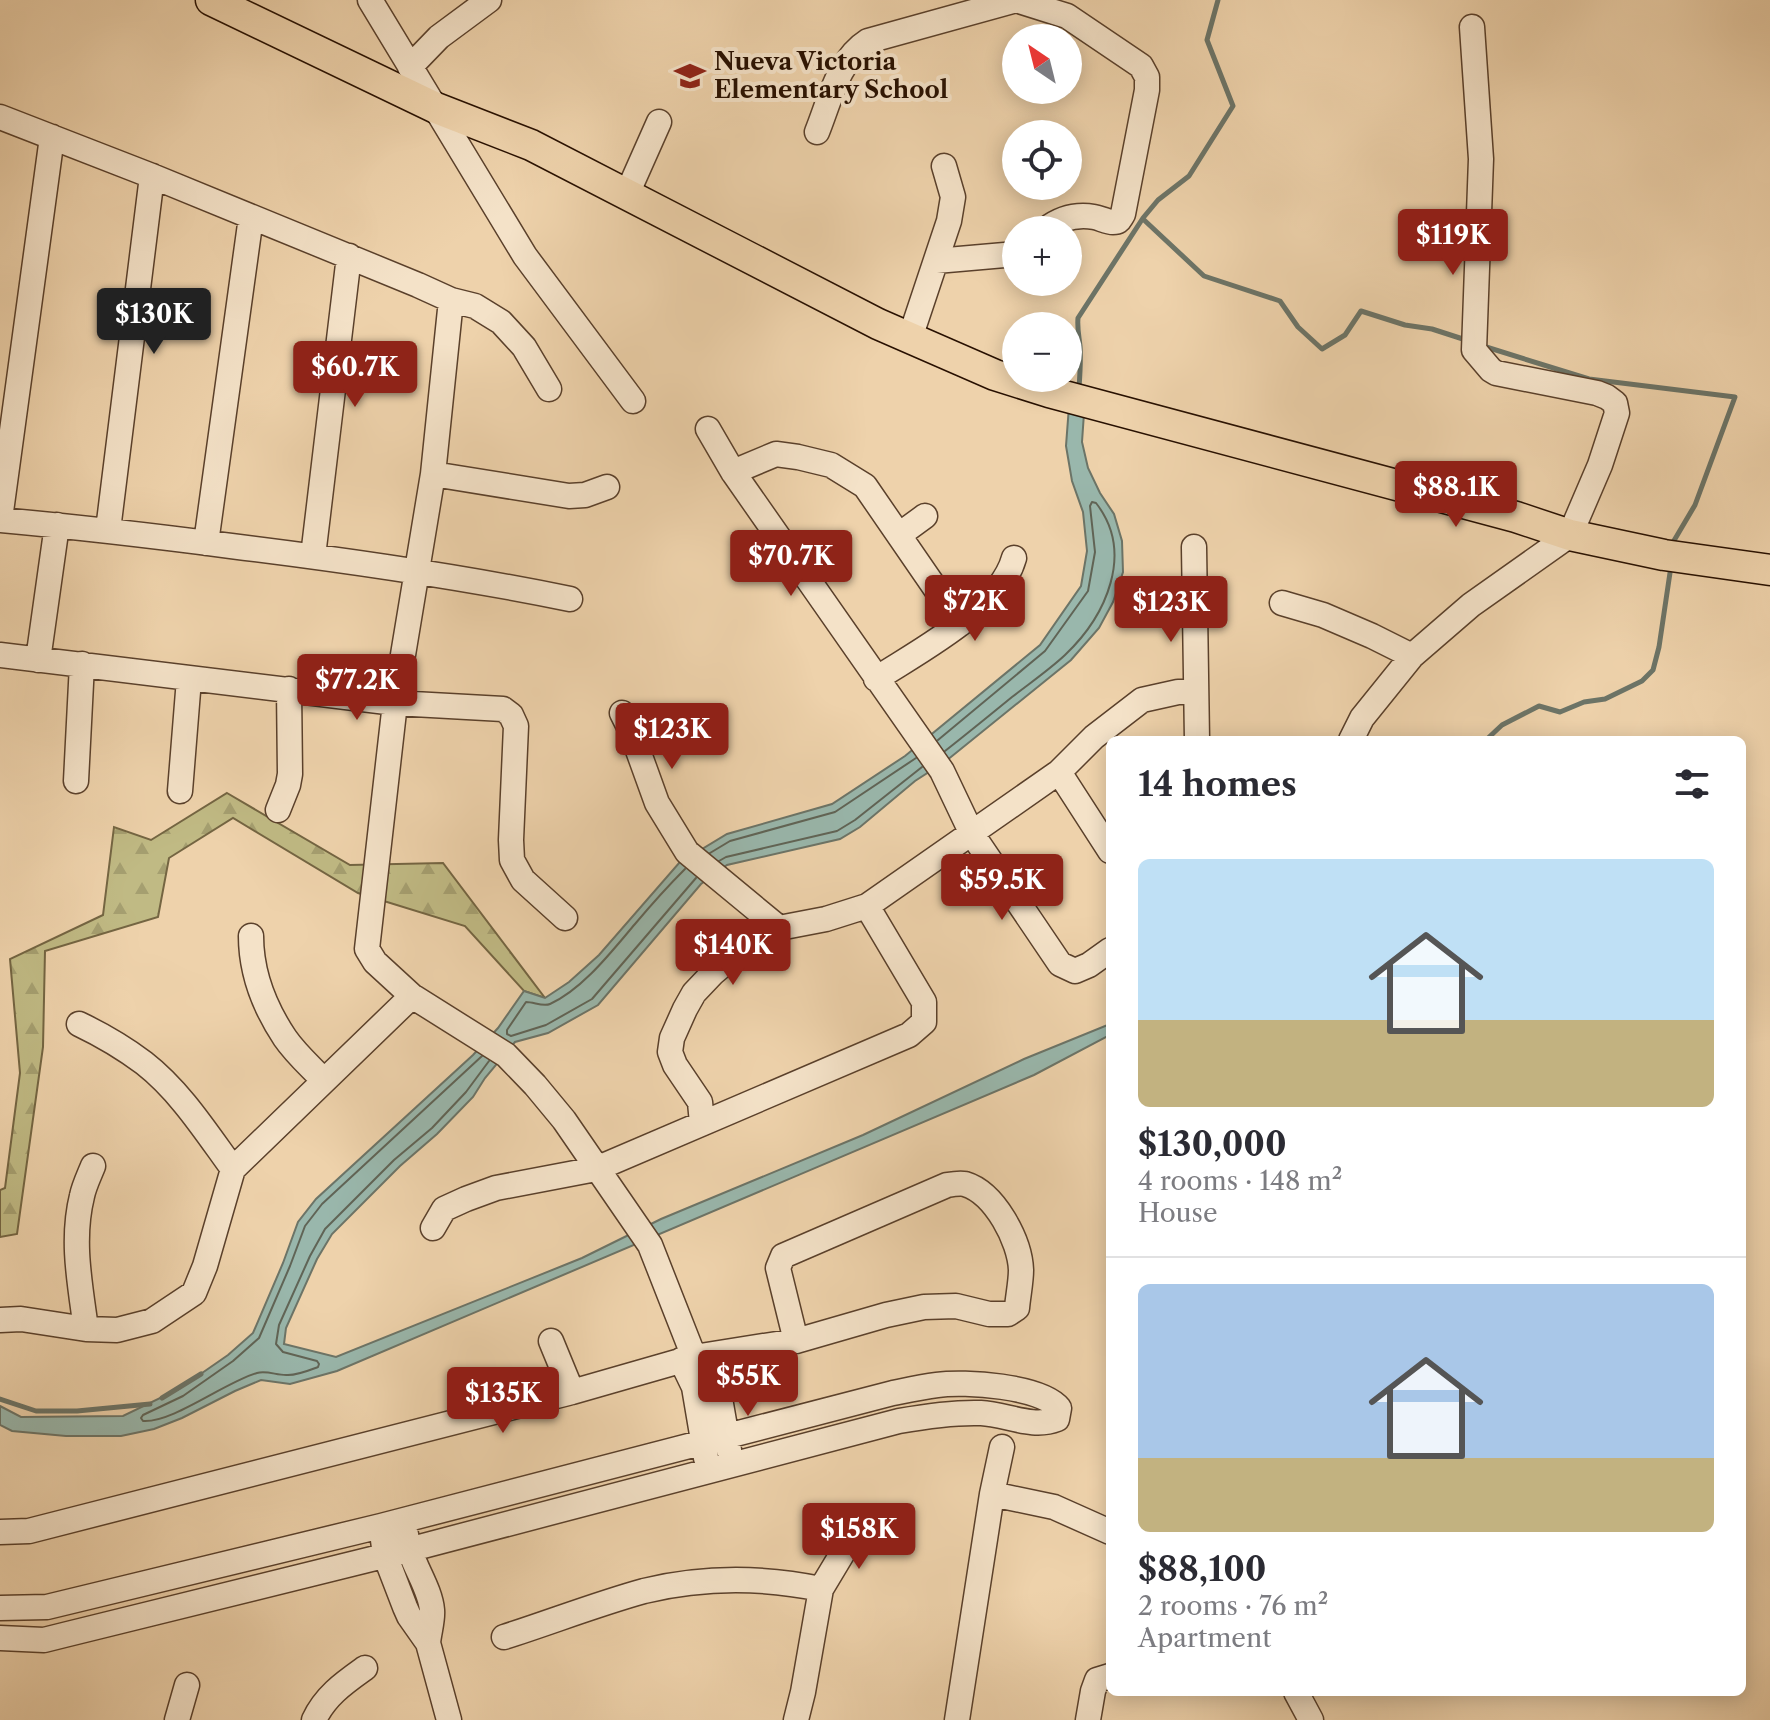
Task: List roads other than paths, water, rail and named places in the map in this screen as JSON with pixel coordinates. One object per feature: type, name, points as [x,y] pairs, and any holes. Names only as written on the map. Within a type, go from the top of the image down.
[{"type":"main road","points":[[211,0],[436,108],[531,145],[878,324],[995,375],[1516,517],[1570,535],[1664,555],[1770,570]]},
{"type":"street","points":[[370,0],[525,256],[633,401]]},
{"type":"street","points":[[410,67],[439,37],[489,0]]},
{"type":"street","points":[[817,132],[842,70],[855,50],[868,41],[1016,0],[1067,16],[1141,66],[1147,77],[1123,214],[1115,222],[1082,217]]},
{"type":"street","points":[[1353,736],[1362,718],[1412,656],[1471,605],[1570,535],[1600,465],[1617,413],[1615,403],[1597,393],[1496,373],[1474,350],[1481,159],[1472,27]]},
{"type":"street","points":[[0,117],[152,176],[451,300],[475,306],[501,322],[524,347],[549,389]]},
{"type":"street","points":[[627,194],[659,122]]},
{"type":"street","points":[[52,137],[0,520],[108,530],[313,556],[570,599]]},
{"type":"street","points":[[910,338],[949,221],[953,197],[944,166]]},
{"type":"street","points":[[108,530],[152,176]]},
{"type":"street","points":[[206,543],[251,217]]},
{"type":"street","points":[[936,261],[1002,255]]},
{"type":"street","points":[[313,556],[349,256]]},
{"type":"street","points":[[451,300],[433,474],[395,703],[367,949],[375,962],[412,996],[506,1055],[564,1120],[636,1222],[650,1245],[694,1357],[717,1381],[716,1439],[720,1468]]},
{"type":"street","points":[[708,429],[733,472],[942,771],[972,834],[1060,964],[1075,971],[1106,953]]},
{"type":"street","points":[[733,472],[776,454],[831,465],[865,486],[960,624]]},
{"type":"street","points":[[433,474],[569,496],[585,495],[607,487]]},
{"type":"street","points":[[899,535],[925,516]]},
{"type":"street","points":[[38,660],[57,525]]},
{"type":"street","points":[[1194,547],[1197,736]]},
{"type":"street","points":[[876,679],[960,624],[991,599],[1011,571],[1014,558]]},
{"type":"street","points":[[1282,603],[1323,615],[1412,656]]},
{"type":"street","points":[[0,655],[395,703],[503,709],[511,715],[516,726],[512,860],[523,880],[565,918]]},
{"type":"street","points":[[76,781],[82,664]]},
{"type":"street","points":[[180,791],[189,679]]},
{"type":"street","points":[[278,810],[290,774],[289,689]]},
{"type":"street","points":[[702,1123],[700,1102],[675,1065],[670,1052],[672,1038],[694,993],[713,973],[733,956],[779,928],[826,919],[867,906],[1059,772],[1094,737],[1142,700],[1195,692]]},
{"type":"street","points":[[622,713],[657,803],[687,852],[779,928]]},
{"type":"street","points":[[1059,772],[1106,845]]},
{"type":"street","points":[[433,1228],[444,1209],[466,1199],[496,1188],[596,1169],[909,1035],[924,1022],[924,1002],[867,906]]},
{"type":"street","points":[[251,936],[255,971],[269,1010],[286,1040],[324,1081]]},
{"type":"street","points":[[0,1320],[21,1319],[86,1329],[117,1330],[152,1321],[194,1293],[233,1169],[412,996]]},
{"type":"street","points":[[79,1024],[146,1064],[182,1102],[233,1169]]},
{"type":"street","points":[[86,1329],[76,1249],[77,1223],[82,1193],[93,1166]]},
{"type":"street","points":[[0,1532],[29,1531],[572,1392],[694,1357],[796,1341],[886,1315],[924,1307],[956,1306],[989,1314],[1008,1314],[1017,1308],[1021,1270],[1017,1244],[1002,1216],[981,1192],[964,1184],[947,1185],[783,1256],[778,1268],[796,1341]]},
{"type":"street","points":[[551,1341],[572,1392]]},
{"type":"street","points":[[0,1608],[47,1607],[392,1523],[893,1393],[940,1384],[1011,1388],[1056,1403],[1059,1408],[1057,1419],[1047,1422],[1022,1421],[985,1413],[944,1413],[899,1421],[44,1640],[0,1638]]},
{"type":"street","points":[[957,1720],[1002,1447]]},
{"type":"street","points":[[992,1494],[1054,1507],[1106,1530]]},
{"type":"street","points":[[392,1523],[409,1616],[428,1643],[449,1720]]},
{"type":"street","points":[[796,1720],[821,1589],[857,1529]]},
{"type":"street","points":[[504,1637],[644,1591],[686,1583],[768,1580],[821,1589]]},
{"type":"street","points":[[314,1720],[331,1694],[365,1668]]},
{"type":"street","points":[[1088,1720],[1097,1680],[1106,1677]]},
{"type":"street","points":[[177,1720],[187,1685]]},
{"type":"street","points":[[1298,1696],[1311,1720]]},
{"type":"water","points":[[1069,406],[1084,413],[1082,442],[1088,468],[1114,514],[1122,541],[1123,572],[1113,602],[1099,628],[1071,660],[860,827],[840,839],[727,865],[701,884],[598,1005],[548,1033],[515,1042],[473,1097],[332,1234],[317,1259],[286,1328],[284,1344],[336,1357],[582,1258],[661,1219],[863,1135],[1024,1059],[1106,1026],[1106,1037],[1034,1075],[337,1371],[290,1384],[261,1380],[182,1418],[154,1429],[121,1436],[66,1436],[12,1431],[0,1425],[0,1406],[21,1417],[123,1416],[179,1389],[228,1355],[253,1333],[298,1222],[316,1199],[473,1055],[498,1028],[524,991],[545,998],[569,982],[599,955],[679,863],[727,834],[832,804],[905,756],[1040,645],[1081,586],[1087,551],[1083,512],[1072,481],[1066,446]]},
{"type":"waterway","points":[[1082,312],[1143,218],[1158,200],[1189,176],[1233,106],[1207,40],[1218,0]]},
{"type":"waterway","points":[[1143,219],[1204,276],[1280,301],[1298,327],[1322,349],[1345,335],[1361,311],[1466,340]]},
{"type":"waterway","points":[[1483,346],[1589,379],[1735,397],[1695,505],[1672,544]]},
{"type":"waterway","points":[[1490,736],[1502,725],[1539,706],[1560,712],[1584,702],[1605,699],[1642,681],[1653,670],[1659,647],[1671,566]]},
{"type":"waterway","points":[[162,1398],[201,1374]]},
{"type":"waterway","points":[[0,1399],[36,1411],[77,1411],[150,1404]]},
{"type":"place","name":"Nueva Victoria Elementary School","points":[[690,76]]}]
